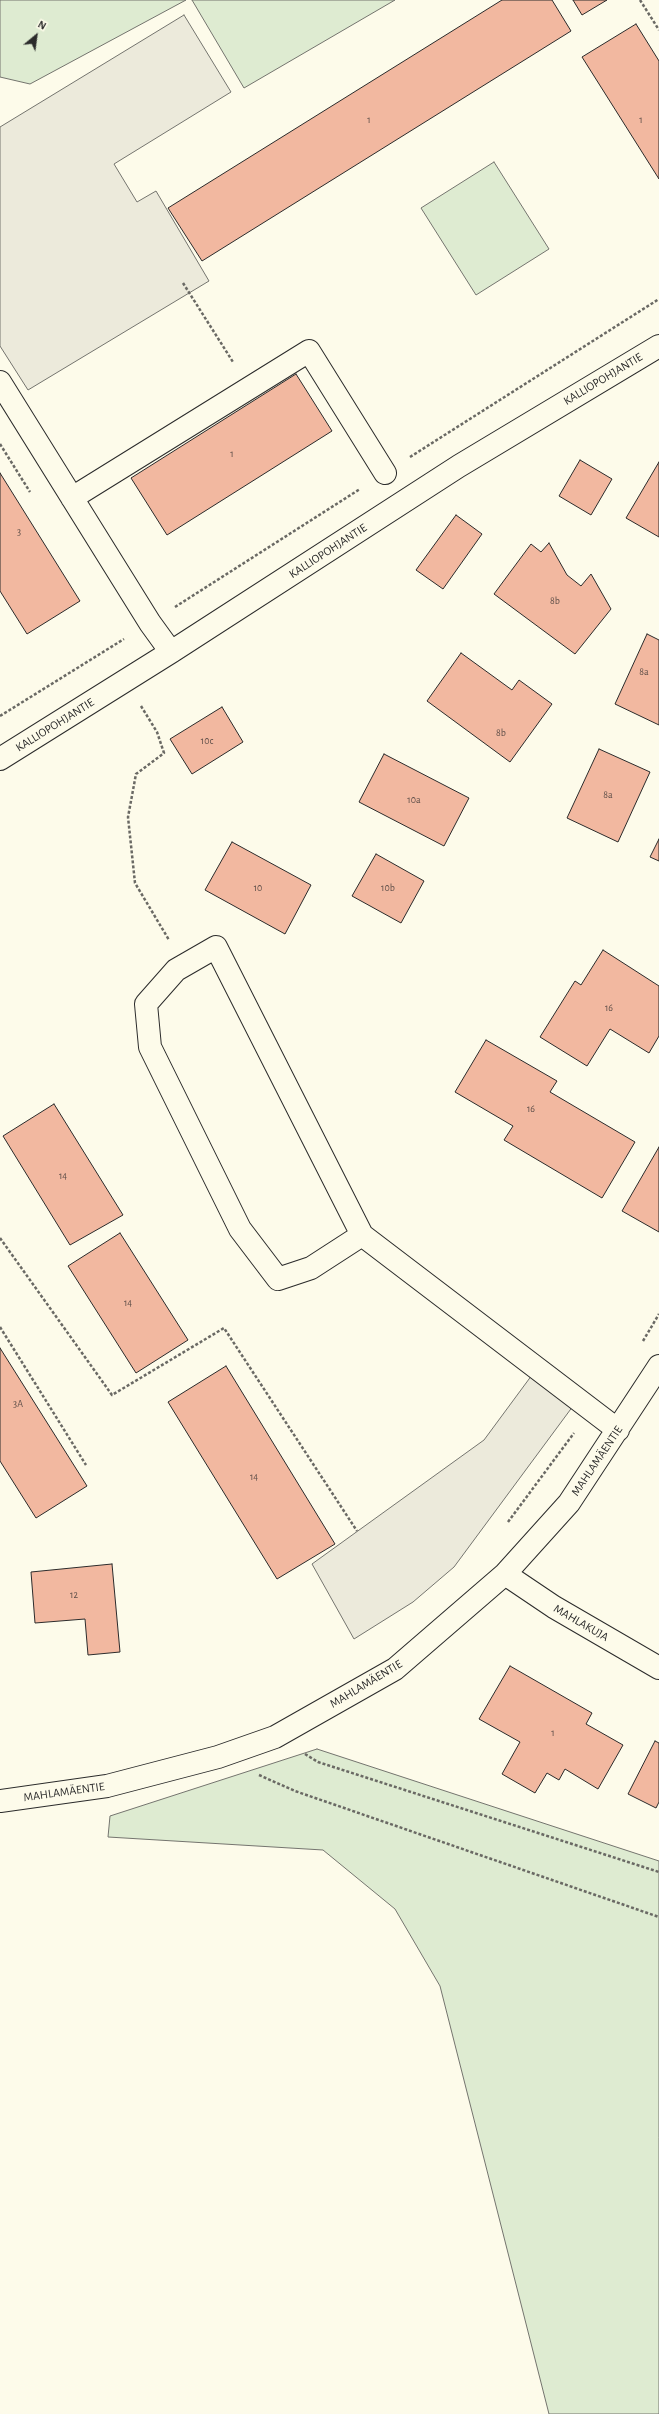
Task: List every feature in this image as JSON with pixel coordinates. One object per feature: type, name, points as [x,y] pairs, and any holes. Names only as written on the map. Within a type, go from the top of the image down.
[{"type":"street","name":"KALLIOPOHJANTIE","points":[[0,759],[171,652],[459,466],[659,346]]},
{"type":"street","points":[[72,498],[309,351],[385,473]]},
{"type":"street","points":[[0,382],[150,623],[171,652]]},
{"type":"street","points":[[362,1235],[311,1268],[278,1279],[240,1229],[150,1047],[146,1004],[176,970],[216,947],[362,1235],[618,1430]]},
{"type":"street","name":"MAHLAMÄENTIE","points":[[0,1800],[107,1786],[218,1757],[275,1737],[395,1669],[451,1623],[505,1574],[569,1503],[659,1366]]},
{"type":"street","name":"MAHLAKUJA","points":[[505,1574],[554,1607],[659,1668]]},
{"type":"path","points":[[640,0],[659,30]]},
{"type":"path","points":[[183,282],[250,388]]},
{"type":"path","points":[[0,716],[150,623],[659,299]]},
{"type":"path","points":[[157,732],[164,753],[136,774],[128,817],[135,883],[184,965]]},
{"type":"path","points":[[0,1238],[112,1395],[224,1328],[357,1531]]},
{"type":"path","points":[[638,1348],[659,1314]]},
{"type":"path","points":[[0,1327],[86,1466]]},
{"type":"path","points":[[504,1528],[592,1410]]},
{"type":"path","points":[[275,1737],[318,1762],[659,1872]]},
{"type":"path","points":[[218,1757],[296,1791],[659,1917]]},
{"type":"green space","points":[[0,0],[186,0],[30,84],[0,77]]},
{"type":"green space","points":[[192,0],[395,0],[244,88]]},
{"type":"green space","points":[[494,162],[549,249],[476,295],[421,208]]},
{"type":"green space","points":[[317,1749],[659,1861],[659,2414],[549,2414],[440,1986],[395,1909],[323,1850],[108,1837],[110,1816]]},
{"type":"shaded area","points":[[184,15],[231,92],[114,164],[137,202],[156,191],[209,281],[28,390],[0,346],[0,127]]},
{"type":"shaded area","points":[[532,1375],[576,1402],[454,1567],[413,1602],[354,1639],[312,1564],[484,1440]]},
{"type":"building","points":[[502,0],[552,0],[571,31],[202,261],[168,208]]},
{"type":"building","points":[[573,0],[607,0],[582,15]]},
{"type":"building","points":[[636,24],[659,61],[659,179],[582,57]]},
{"type":"building","points":[[296,374],[332,431],[167,535],[131,478]]},
{"type":"building","points":[[580,460],[612,479],[591,515],[559,496]]},
{"type":"building","points":[[659,462],[659,537],[626,518]]},
{"type":"building","points":[[0,473],[80,601],[27,634],[0,591]]},
{"type":"building","points":[[456,515],[482,534],[443,589],[416,570]]},
{"type":"building","points":[[549,543],[567,575],[581,586],[591,574],[611,609],[575,654],[494,594],[531,544],[541,552]]},
{"type":"building","points":[[647,634],[659,640],[659,725],[615,704]]},
{"type":"building","points":[[461,653],[512,690],[519,680],[552,704],[510,762],[427,701]]},
{"type":"building","points":[[222,707],[243,742],[192,774],[170,739]]},
{"type":"building","points":[[599,749],[650,772],[618,842],[567,818]]},
{"type":"building","points":[[384,754],[469,798],[444,846],[359,802]]},
{"type":"building","points":[[659,839],[659,861],[650,857]]},
{"type":"building","points":[[232,842],[311,885],[285,934],[205,890]]},
{"type":"building","points":[[376,854],[424,881],[401,923],[352,896]]},
{"type":"building","points":[[603,950],[659,986],[659,1036],[649,1053],[610,1029],[587,1066],[540,1037],[575,981],[581,985]]},
{"type":"building","points":[[486,1040],[557,1081],[550,1092],[635,1142],[602,1198],[504,1140],[513,1126],[455,1092]]},
{"type":"building","points":[[54,1104],[123,1215],[70,1245],[3,1136]]},
{"type":"building","points":[[659,1147],[659,1232],[622,1211]]},
{"type":"building","points":[[120,1233],[188,1340],[136,1373],[68,1266]]},
{"type":"building","points":[[0,1348],[87,1486],[36,1518],[0,1461]]},
{"type":"building","points":[[226,1366],[335,1544],[277,1579],[168,1402]]},
{"type":"building","points":[[112,1564],[120,1652],[88,1655],[85,1619],[35,1623],[31,1572]]},
{"type":"building","points":[[510,1666],[592,1713],[586,1724],[623,1745],[598,1789],[565,1769],[559,1780],[547,1773],[535,1793],[502,1774],[520,1742],[479,1719]]},
{"type":"building","points":[[655,1741],[659,1743],[659,1802],[656,1808],[628,1794]]}]
